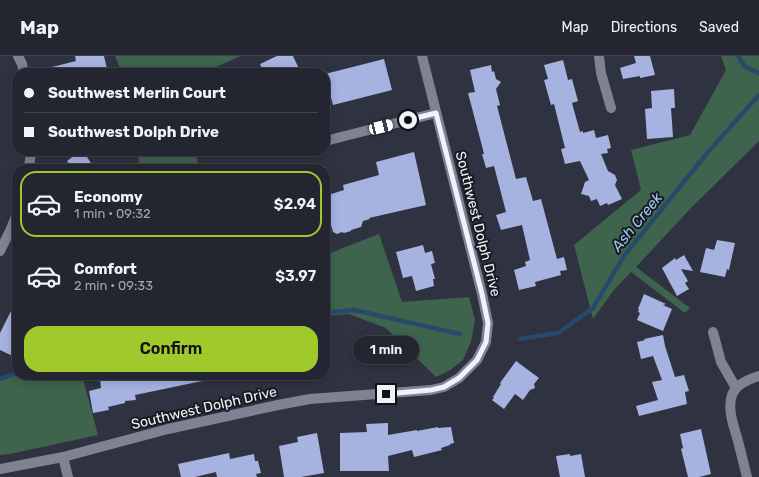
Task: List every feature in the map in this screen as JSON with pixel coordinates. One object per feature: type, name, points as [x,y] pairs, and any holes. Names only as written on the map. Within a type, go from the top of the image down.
[{"type":"street","points":[[18,56],[23,68]]},
{"type":"street","name":"Southwest Dolph Drive","points":[[0,469],[63,457],[168,429],[278,405],[310,399],[431,390],[444,387],[459,378],[477,360],[486,342],[488,323],[422,56]]},
{"type":"street","points":[[600,56],[601,72],[611,108]]},
{"type":"street","points":[[330,140],[436,113]]},
{"type":"street","points":[[0,251],[12,226]]},
{"type":"street","points":[[713,332],[721,362],[736,388]]},
{"type":"street","points":[[747,477],[730,405],[732,395],[736,388],[743,382],[759,376]]},
{"type":"street","points":[[63,457],[68,477]]},
{"type":"green space","points":[[115,56],[241,56],[213,68],[120,68]]},
{"type":"green space","points":[[721,56],[759,56],[759,141],[691,208],[636,267],[690,308],[685,313],[631,272],[613,291],[593,319],[574,245],[641,190],[631,150],[690,135],[726,70]]},
{"type":"green space","points":[[138,156],[197,156],[198,164],[138,164]]},
{"type":"green space","points":[[379,234],[402,302],[469,297],[475,320],[471,342],[463,360],[450,370],[436,377],[386,328],[349,314],[330,316],[330,253]]},
{"type":"green space","points":[[12,376],[12,380],[83,380],[98,435],[0,455],[0,381]]},
{"type":"building","points":[[75,56],[104,56],[107,68],[48,68],[76,61]]},
{"type":"building","points":[[277,56],[293,56],[299,68],[262,68],[260,64]]},
{"type":"building","points":[[634,56],[650,56],[655,75],[623,79],[620,68],[636,63]]},
{"type":"building","points":[[384,59],[392,90],[333,105],[330,93],[330,73]]},
{"type":"building","points":[[563,60],[568,80],[572,79],[578,101],[572,103],[580,132],[583,131],[583,133],[594,130],[596,138],[608,135],[611,148],[607,149],[608,153],[601,154],[608,171],[615,175],[617,180],[615,185],[622,199],[608,205],[607,203],[600,206],[597,199],[591,201],[589,196],[581,194],[585,182],[589,180],[580,161],[565,164],[561,149],[565,148],[554,104],[551,105],[544,80],[548,79],[544,65]]},
{"type":"building","points":[[491,65],[492,72],[494,71],[496,79],[501,82],[496,89],[500,105],[497,106],[516,179],[526,177],[533,201],[541,199],[557,259],[564,257],[567,270],[560,271],[561,275],[535,282],[536,286],[519,290],[514,270],[526,266],[525,262],[530,260],[522,225],[501,230],[496,215],[506,212],[494,166],[486,168],[482,154],[484,154],[468,93],[475,92],[470,70]]},
{"type":"building","points":[[674,89],[675,108],[671,108],[673,137],[647,139],[645,109],[652,108],[651,91]]},
{"type":"building","points":[[414,152],[426,205],[369,218],[370,219],[363,221],[361,227],[351,231],[337,234],[333,232],[330,222],[330,194],[344,190],[343,185],[379,175],[376,162]]},
{"type":"building","points":[[74,156],[86,156],[92,164],[69,164],[67,161]]},
{"type":"building","points":[[717,240],[735,243],[729,270],[727,269],[725,277],[700,272],[706,248],[714,250]]},
{"type":"building","points":[[423,245],[425,253],[432,251],[435,263],[431,264],[435,279],[433,279],[434,286],[416,291],[412,276],[403,278],[396,252]]},
{"type":"building","points":[[684,255],[693,271],[681,269],[688,281],[685,283],[689,289],[677,296],[662,268],[675,258],[676,260]]},
{"type":"building","points":[[644,294],[666,304],[663,305],[672,309],[663,331],[637,320],[640,313],[638,312],[638,309]]},
{"type":"building","points":[[12,309],[12,356],[0,350],[0,333]]},
{"type":"building","points":[[663,335],[675,377],[684,375],[689,391],[685,392],[687,404],[639,416],[636,406],[658,400],[652,382],[662,380],[653,356],[641,359],[637,342]]},
{"type":"building","points":[[516,361],[539,378],[534,384],[535,388],[530,390],[523,400],[515,394],[504,409],[492,400],[501,384],[500,383]]},
{"type":"building","points":[[100,380],[207,380],[135,395],[136,400],[125,401],[125,403],[108,407],[109,410],[93,413],[89,391],[101,388]]},
{"type":"building","points":[[388,423],[388,435],[438,427],[451,427],[454,443],[441,448],[442,450],[414,457],[412,450],[388,456],[389,471],[340,471],[340,433],[367,432],[366,424]]},
{"type":"building","points":[[701,429],[711,474],[699,477],[688,477],[681,449],[683,448],[680,434]]},
{"type":"building","points":[[317,433],[324,473],[301,477],[284,477],[279,446],[298,442],[297,437]]},
{"type":"building","points":[[229,453],[230,459],[254,454],[255,461],[258,461],[261,473],[256,474],[257,477],[217,477],[216,472],[195,477],[181,477],[178,464]]},
{"type":"building","points":[[570,454],[570,456],[581,454],[585,477],[560,477],[556,456]]},
{"type":"waterway","points":[[738,56],[745,67],[759,73]]},
{"type":"waterway","name":"Ash Creek","points":[[520,339],[558,333],[593,308],[624,256],[708,152],[759,95]]},
{"type":"waterway","name":"Ash Creek","points":[[330,312],[354,310],[460,334]]},
{"type":"waterway","name":"Ash Creek","points":[[0,379],[12,375]]},
{"type":"route","points":[[386,394],[431,390],[444,387],[459,378],[477,360],[486,342],[488,323],[436,113],[408,120]]}]
